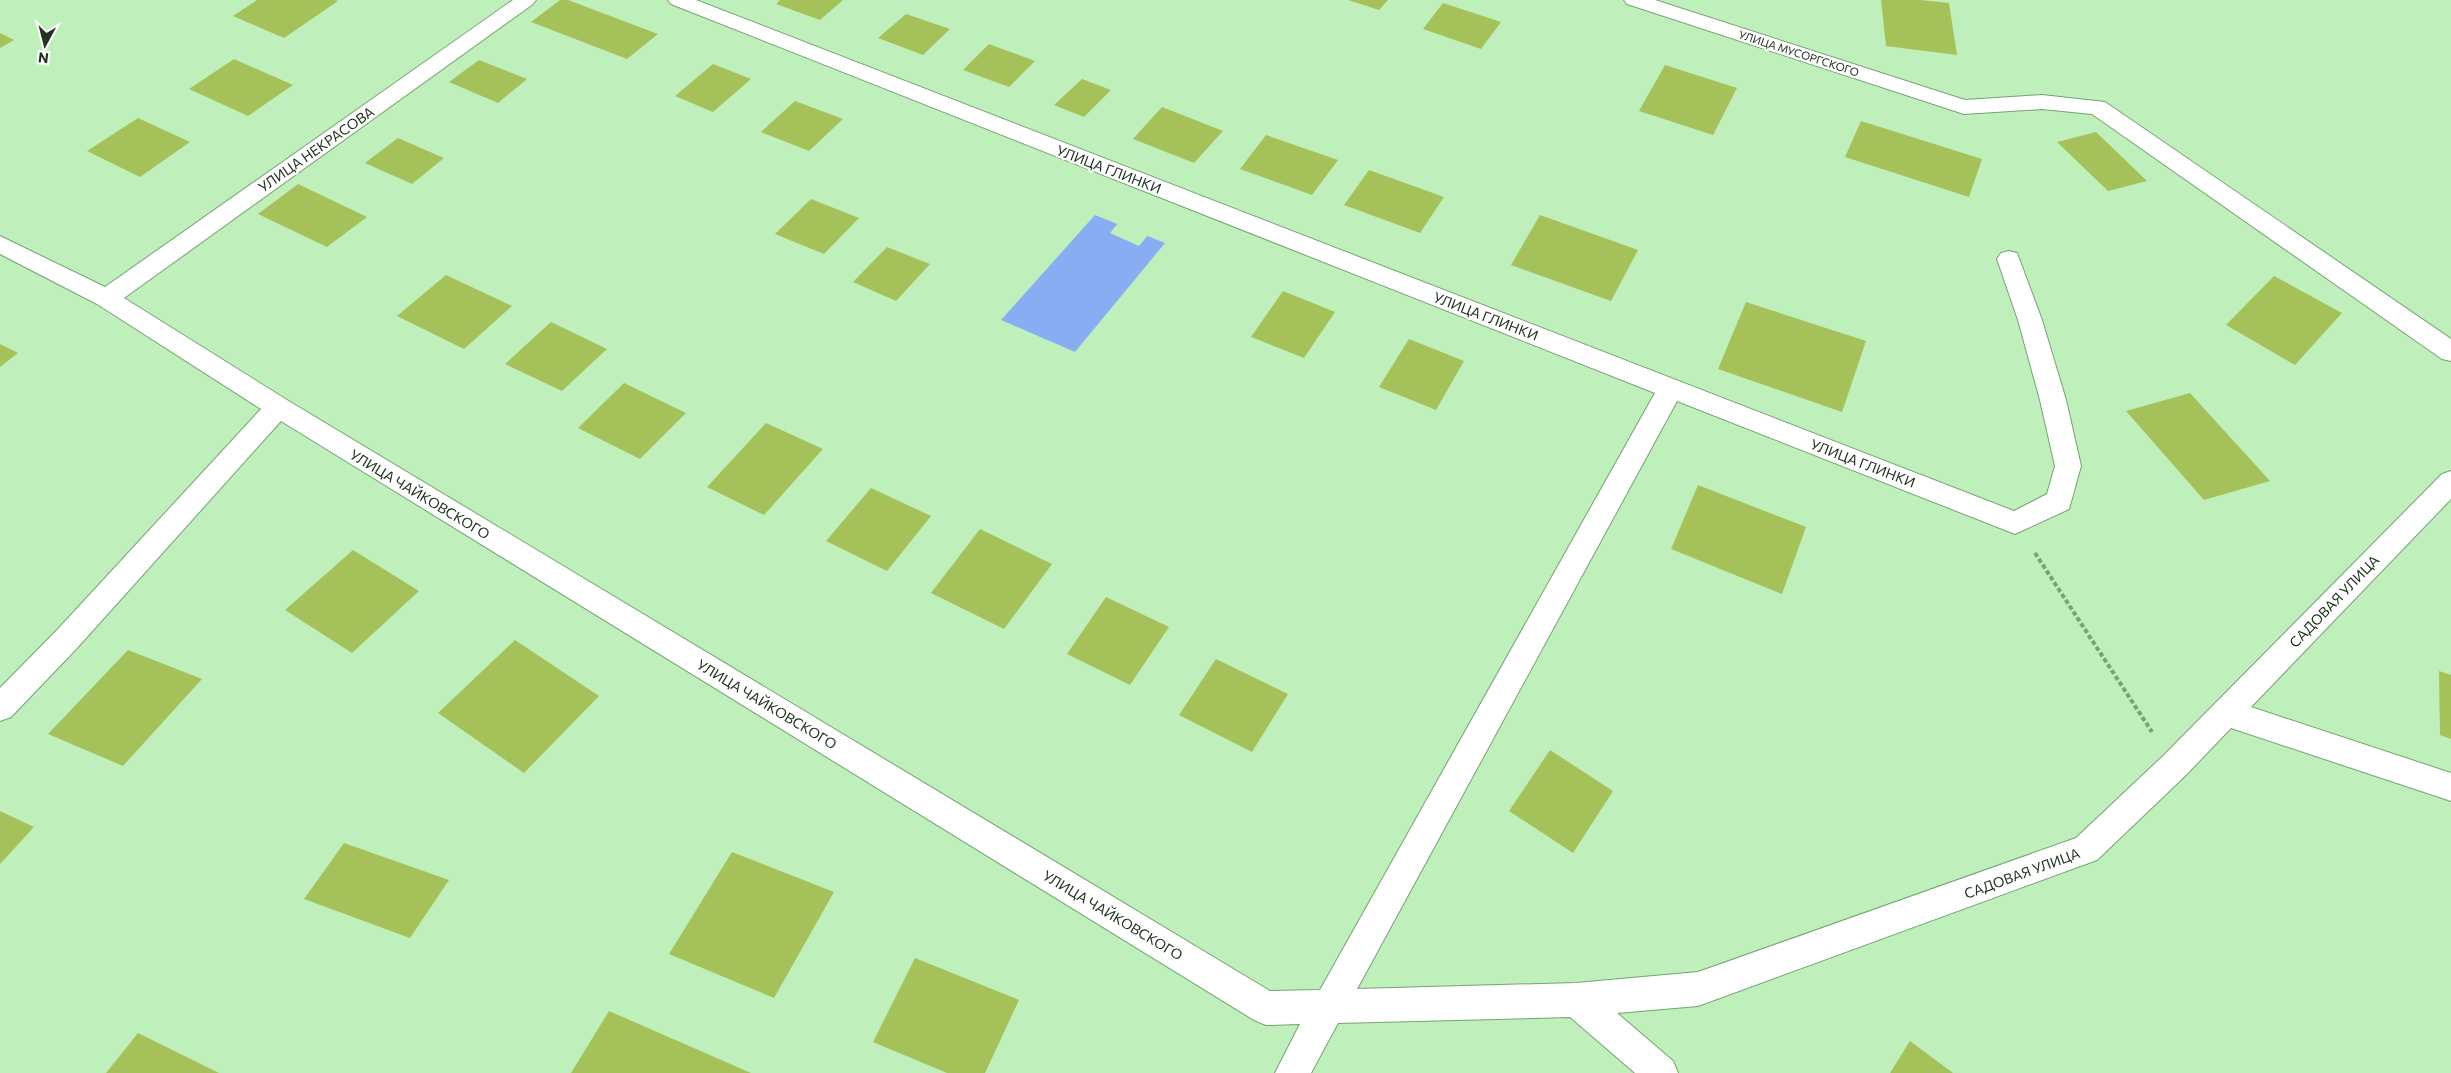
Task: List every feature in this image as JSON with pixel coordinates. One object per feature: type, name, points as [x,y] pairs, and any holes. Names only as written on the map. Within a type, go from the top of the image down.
[{"type":"street","name":"УЛИЦА НЕКРАСОВА","points":[[106,298],[526,0]]},
{"type":"street","name":"УЛИЦА ГЛИНКИ","points":[[678,0],[2015,523]]},
{"type":"street","name":"УЛИЦА МУСОРГСКОГО","points":[[1634,0],[1964,107],[2042,102],[2096,107],[2451,352]]},
{"type":"street","name":"УЛИЦА ЧАЙКОВСКОГО","points":[[0,244],[106,298],[278,408],[1266,1008],[1576,1000]]},
{"type":"street","points":[[2009,259],[2035,338],[2068,466],[2059,501],[2015,523]]},
{"type":"street","points":[[1292,1073],[1671,388]]},
{"type":"street","points":[[0,708],[68,638],[278,408]]},
{"type":"street","name":"САДОВАЯ УЛИЦА","points":[[1576,1000],[1698,989],[2086,850],[2174,766],[2451,482]]},
{"type":"street","points":[[2225,712],[2451,787]]},
{"type":"street","points":[[1576,1000],[1661,1073]]},
{"type":"path","points":[[2015,523],[2174,766]]},
{"type":"water","points":[[1095,215],[1165,243],[1075,352],[1001,320]]},
{"type":"pier","points":[[1119,222],[1149,234],[1139,246],[1110,233]]},
{"type":"building","points":[[257,0],[338,1],[284,38],[233,16]]},
{"type":"building","points":[[560,0],[568,0],[658,34],[627,59],[531,22]]},
{"type":"building","points":[[780,0],[843,0],[820,20],[776,4]]},
{"type":"building","points":[[1348,0],[1388,0],[1379,10]]},
{"type":"building","points":[[1881,0],[1921,0],[1949,3],[1957,55],[1886,46]]},
{"type":"building","points":[[1443,3],[1501,22],[1481,49],[1423,29]]},
{"type":"building","points":[[906,14],[950,29],[923,55],[878,38]]},
{"type":"building","points":[[0,33],[14,40],[0,48]]},
{"type":"building","points":[[989,44],[1035,61],[1009,87],[963,70]]},
{"type":"building","points":[[234,59],[293,85],[248,116],[189,89]]},
{"type":"building","points":[[479,60],[527,79],[498,103],[449,82]]},
{"type":"building","points":[[713,64],[751,79],[713,112],[675,96]]},
{"type":"building","points":[[1665,65],[1737,88],[1713,135],[1639,111]]},
{"type":"building","points":[[1082,79],[1111,90],[1084,117],[1054,105]]},
{"type":"building","points":[[795,101],[843,119],[809,151],[761,132]]},
{"type":"building","points":[[1162,107],[1223,131],[1194,163],[1133,139]]},
{"type":"building","points":[[138,118],[190,142],[140,177],[87,151]]},
{"type":"building","points":[[1861,121],[1982,159],[1969,197],[1845,157]]},
{"type":"building","points":[[2096,132],[2147,181],[2108,191],[2057,142]]},
{"type":"building","points":[[1266,135],[1338,160],[1312,195],[1240,169]]},
{"type":"building","points":[[398,138],[444,158],[412,184],[365,163]]},
{"type":"building","points":[[1369,170],[1444,197],[1420,233],[1344,205]]},
{"type":"building","points":[[298,184],[367,217],[327,247],[258,214]]},
{"type":"building","points":[[811,199],[859,218],[824,254],[775,234]]},
{"type":"building","points":[[1540,215],[1638,250],[1611,301],[1511,265]]},
{"type":"building","points":[[887,247],[930,264],[896,301],[853,282]]},
{"type":"building","points":[[446,275],[512,306],[464,349],[397,316]]},
{"type":"building","points":[[2274,276],[2342,313],[2295,365],[2226,325]]},
{"type":"building","points":[[1283,291],[1335,312],[1304,358],[1251,337]]},
{"type":"building","points":[[1746,302],[1866,341],[1842,412],[1718,369]]},
{"type":"building","points":[[551,322],[607,349],[562,391],[505,364]]},
{"type":"building","points":[[1409,339],[1464,361],[1436,410],[1379,387]]},
{"type":"building","points":[[0,344],[18,353],[0,367]]},
{"type":"building","points":[[624,383],[686,413],[640,459],[578,428]]},
{"type":"building","points":[[2190,393],[2270,481],[2204,500],[2126,411]]},
{"type":"building","points":[[766,423],[823,449],[764,515],[707,487]]},
{"type":"building","points":[[1698,485],[1806,527],[1782,594],[1671,549]]},
{"type":"building","points":[[871,488],[931,516],[887,571],[826,541]]},
{"type":"building","points":[[980,529],[1052,564],[1004,629],[931,593]]},
{"type":"building","points":[[353,550],[419,591],[352,653],[285,610]]},
{"type":"building","points":[[1106,597],[1169,627],[1130,685],[1067,654]]},
{"type":"building","points":[[515,640],[599,696],[524,773],[438,713]]},
{"type":"building","points":[[128,650],[202,679],[123,766],[48,734]]},
{"type":"building","points":[[1216,659],[1288,694],[1252,752],[1179,715]]},
{"type":"building","points":[[2439,671],[2451,675],[2451,739],[2440,735]]},
{"type":"building","points":[[1550,750],[1613,791],[1573,853],[1509,811]]},
{"type":"building","points":[[0,811],[34,827],[0,864]]},
{"type":"building","points":[[344,843],[449,880],[410,938],[304,899]]},
{"type":"building","points":[[732,852],[834,892],[774,998],[669,954]]},
{"type":"building","points":[[915,958],[1019,1000],[985,1073],[947,1073],[873,1042]]},
{"type":"building","points":[[609,1011],[751,1073],[571,1073]]},
{"type":"building","points":[[138,1033],[219,1073],[106,1073]]},
{"type":"building","points":[[1910,1041],[1953,1073],[1890,1073]]}]
